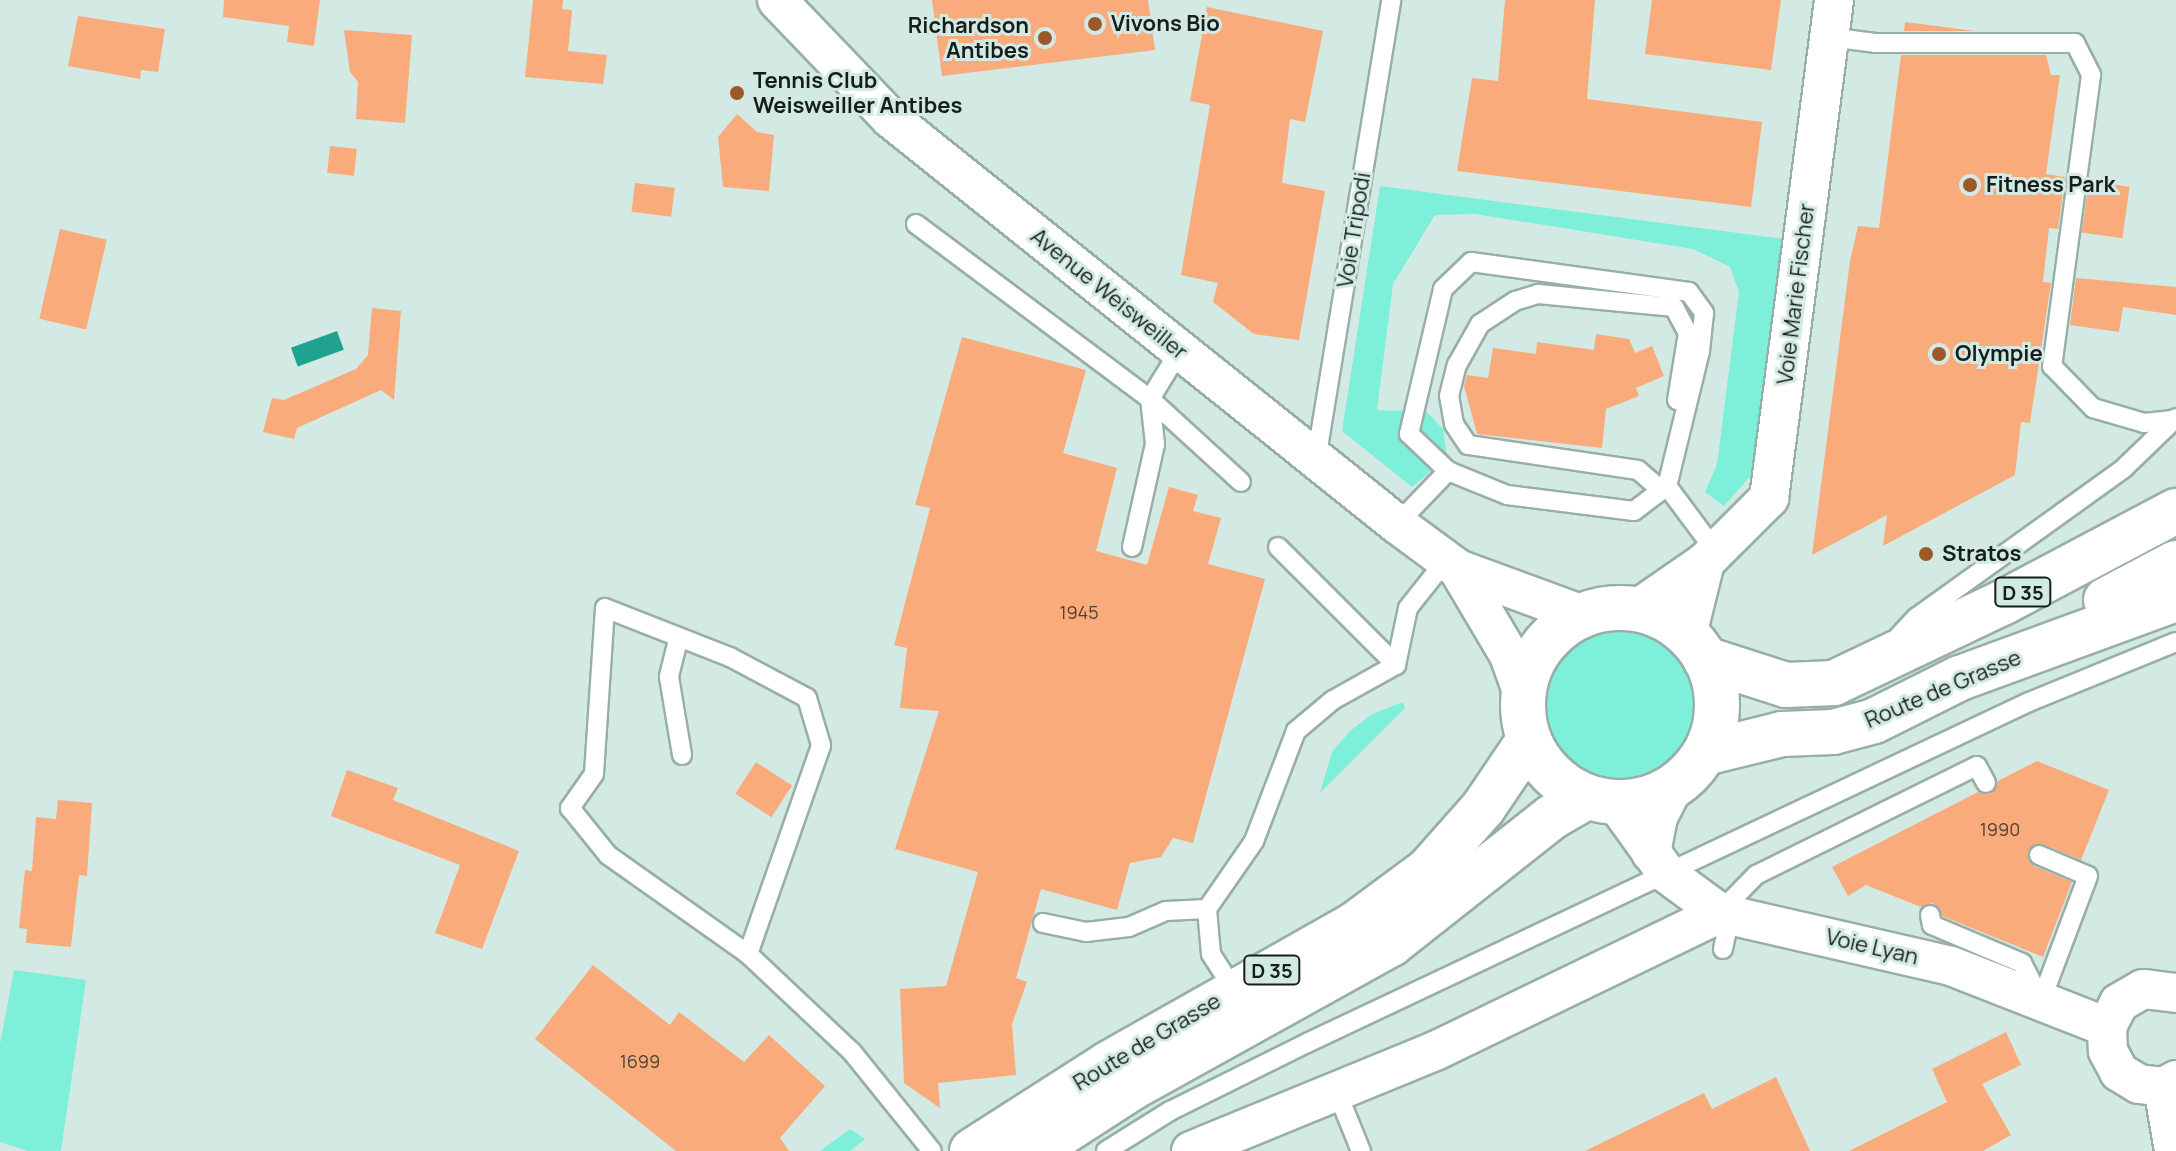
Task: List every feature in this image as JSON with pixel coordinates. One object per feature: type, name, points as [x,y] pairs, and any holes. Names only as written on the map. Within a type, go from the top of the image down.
[{"type":"main road","name":"D 35","points":[[1696,647],[1786,685],[1834,683],[1869,670],[2176,511]]},
{"type":"main road","name":"D 35","points":[[1960,678],[2176,563]]},
{"type":"main road","name":"Route de Grasse","points":[[1705,753],[1782,734],[1833,732],[1874,721],[1960,678],[2176,599]]},
{"type":"main road","points":[[1637,609],[1696,647],[1715,689],[1715,721],[1705,753],[1673,787],[1645,799],[1601,800],[1560,782],[1529,740],[1523,694],[1543,647],[1583,615],[1637,609]]},
{"type":"main road","name":"Route de Grasse","points":[[972,1151],[1234,990],[1354,925],[1428,870],[1483,808],[1529,740]]},
{"type":"main road","name":"Route de Grasse","points":[[1034,1151],[1133,1087],[1391,944],[1552,817],[1601,800]]},
{"type":"street","name":"Avenue Weisweiller","points":[[777,0],[890,118],[1397,524],[1452,564],[1583,615]]},
{"type":"street","name":"Voie Marie Fischer","points":[[1637,609],[1710,556],[1769,498],[1834,0]]},
{"type":"street","points":[[1696,647],[1710,556]]},
{"type":"street","name":"Avenue Weisweiller","points":[[1452,564],[1509,655],[1523,694]]},
{"type":"street","points":[[1659,863],[1658,817],[1673,787]]},
{"type":"street","name":"Voie Lyan","points":[[1601,800],[1659,863],[1724,926],[1951,966],[2107,1027]]},
{"type":"street","points":[[1201,1148],[1337,1092],[1414,1072],[1724,926]]},
{"type":"street","points":[[2174,984],[2143,989],[2119,1003],[2107,1027],[2108,1051],[2119,1072],[2139,1084],[2170,1083],[2174,1151]]},
{"type":"lane","name":"Voie Tripodi","points":[[1316,460],[1391,0]]},
{"type":"lane","points":[[1829,37],[1875,43],[2075,43],[2091,75],[2052,366],[2093,408],[2144,423],[2175,419]]},
{"type":"lane","points":[[916,224],[1150,399],[1241,482]]},
{"type":"lane","points":[[1471,262],[1689,292],[1704,313],[1677,447],[1664,488],[1634,511],[1507,495],[1448,471],[1409,434],[1443,289],[1471,262]]},
{"type":"lane","points":[[1677,447],[1676,406],[1688,333],[1674,307],[1538,294],[1515,301],[1480,324],[1457,365],[1449,396],[1454,424],[1468,445],[1638,470],[1664,488],[1710,556]]},
{"type":"lane","points":[[1132,547],[1155,444],[1150,399],[1180,350]]},
{"type":"lane","points":[[1869,670],[1917,617],[2124,468],[2175,419]]},
{"type":"lane","points":[[1397,524],[1448,471]]},
{"type":"lane","points":[[1278,547],[1396,665]]},
{"type":"lane","points":[[1234,990],[1211,954],[1207,909],[1254,841],[1296,731],[1333,700],[1396,665],[1408,608],[1452,564]]},
{"type":"lane","points":[[748,954],[821,745],[807,698],[730,657],[678,640],[605,608],[594,774],[570,808],[608,855],[748,954],[852,1052],[932,1151]]},
{"type":"lane","points":[[678,640],[669,677],[682,755]]},
{"type":"lane","points":[[1106,1151],[1183,1104],[1659,863],[2029,702],[2176,642]]},
{"type":"lane","points":[[1724,926],[1756,875],[1977,766],[1986,783]]},
{"type":"lane","points":[[2039,855],[2088,876],[2041,1001]]},
{"type":"lane","points":[[1043,923],[1086,932],[1129,927],[1166,911],[1207,909]]},
{"type":"lane","points":[[1930,915],[1932,925],[2022,963],[2041,1001]]},
{"type":"lane","points":[[1337,1092],[1361,1151]]},
{"type":"shaded area","points":[[1380,186],[1783,239],[1755,471],[1724,506],[1705,492],[1717,464],[1739,292],[1730,267],[1693,249],[1475,214],[1435,215],[1393,284],[1377,410],[1427,412],[1443,429],[1447,457],[1412,487],[1342,431]]},
{"type":"shaded area","points":[[337,331],[344,350],[298,367],[291,348]]},
{"type":"shaded area","points":[[1620,630],[1648,636],[1672,652],[1688,676],[1694,704],[1688,732],[1672,756],[1648,772],[1620,778],[1592,772],[1568,756],[1552,732],[1546,704],[1552,676],[1568,652],[1592,636]]},
{"type":"shaded area","points":[[1403,702],[1405,708],[1320,793],[1332,752],[1350,731],[1372,714]]},
{"type":"shaded area","points":[[14,970],[86,980],[61,1151],[28,1151],[0,1142],[0,1044]]},
{"type":"shaded area","points":[[850,1129],[865,1139],[850,1151],[820,1151]]},
{"type":"building","points":[[224,0],[320,0],[314,46],[287,42],[289,26],[223,17]]},
{"type":"building","points":[[533,0],[563,0],[562,9],[572,10],[568,51],[607,55],[603,84],[525,77]]},
{"type":"building","points":[[932,0],[1148,0],[1155,50],[942,76]]},
{"type":"building","points":[[1505,0],[1595,0],[1587,99],[1762,122],[1751,207],[1457,171],[1472,78],[1498,81]]},
{"type":"building","points":[[1652,0],[1781,0],[1771,70],[1645,54]]},
{"type":"building","points":[[1207,7],[1323,31],[1305,122],[1290,119],[1282,183],[1325,191],[1299,340],[1254,334],[1213,302],[1218,283],[1181,275],[1210,105],[1190,101]]},
{"type":"building","points":[[78,16],[165,29],[158,72],[141,70],[140,79],[68,66]]},
{"type":"building","points":[[1905,22],[1975,31],[1904,31]]},
{"type":"building","points":[[344,30],[412,35],[405,123],[356,119],[358,82],[350,72]]},
{"type":"building","name":"Olympie","points":[[1901,55],[2046,55],[2051,75],[2060,75],[2046,174],[2065,177],[2058,229],[2049,228],[2043,282],[2051,283],[2030,423],[2021,422],[2015,475],[1883,546],[1887,515],[1812,555],[1850,261],[1858,226],[1879,228]]},
{"type":"building","points":[[737,114],[757,132],[774,135],[769,191],[723,187],[718,137]]},
{"type":"building","points":[[330,146],[357,149],[354,176],[327,173]]},
{"type":"building","points":[[2089,181],[2130,187],[2122,238],[2082,232]]},
{"type":"building","points":[[635,183],[675,188],[671,217],[631,212]]},
{"type":"building","points":[[60,229],[107,240],[86,329],[39,319]]},
{"type":"building","points":[[2076,278],[2176,287],[2176,315],[2123,307],[2119,332],[2070,325]]},
{"type":"building","points":[[372,308],[401,311],[394,400],[381,390],[297,428],[294,439],[263,432],[272,398],[284,400],[356,369],[368,355]]},
{"type":"building","points":[[1596,334],[1629,339],[1635,353],[1652,346],[1664,376],[1636,388],[1639,396],[1606,409],[1602,448],[1477,434],[1464,386],[1467,375],[1488,378],[1493,348],[1536,354],[1537,342],[1594,350]]},
{"type":"building","points":[[962,337],[1086,370],[1063,453],[1117,468],[1096,551],[1147,565],[1169,487],[1198,495],[1193,511],[1221,518],[1208,564],[1265,579],[1193,843],[1173,838],[1161,857],[1130,863],[1117,910],[1041,889],[1016,978],[1027,982],[1012,1024],[1016,1075],[938,1083],[940,1108],[904,1083],[900,989],[946,986],[978,872],[895,849],[939,711],[900,708],[907,648],[894,645],[930,508],[915,505]]},
{"type":"building","points":[[2037,761],[2109,790],[2081,860],[2043,844],[2028,851],[2034,866],[2072,882],[2043,957],[1942,916],[1933,903],[1921,907],[1866,885],[1848,896],[1832,867],[1978,792],[1991,794],[1998,781]]},
{"type":"building","points":[[756,762],[792,785],[771,817],[735,794]]},
{"type":"building","points":[[347,770],[398,788],[393,800],[519,851],[482,949],[435,933],[460,865],[331,816]]},
{"type":"building","points":[[58,800],[92,803],[87,876],[79,875],[71,947],[26,943],[27,929],[19,928],[25,870],[32,871],[36,817],[56,819]]},
{"type":"building","points":[[593,965],[670,1025],[679,1012],[744,1062],[769,1035],[825,1086],[780,1138],[789,1151],[676,1151],[535,1039]]},
{"type":"building","points":[[2006,1032],[2021,1065],[1982,1084],[2011,1135],[1983,1151],[1849,1151],[1947,1102],[1932,1069]]},
{"type":"building","points":[[1776,1077],[1810,1151],[1585,1151],[1704,1093],[1712,1109]]},
{"type":"place","name":"Vivons Bio","points":[[1095,24]]},
{"type":"place","name":"Richardson Antibes","points":[[1045,38]]},
{"type":"place","name":"Tennis Club Weisweiller Antibes","points":[[737,93]]},
{"type":"place","name":"Fitness Park","points":[[1970,185]]},
{"type":"place","name":"Olympie","points":[[1939,354]]},
{"type":"place","name":"Stratos","points":[[1926,554]]}]
